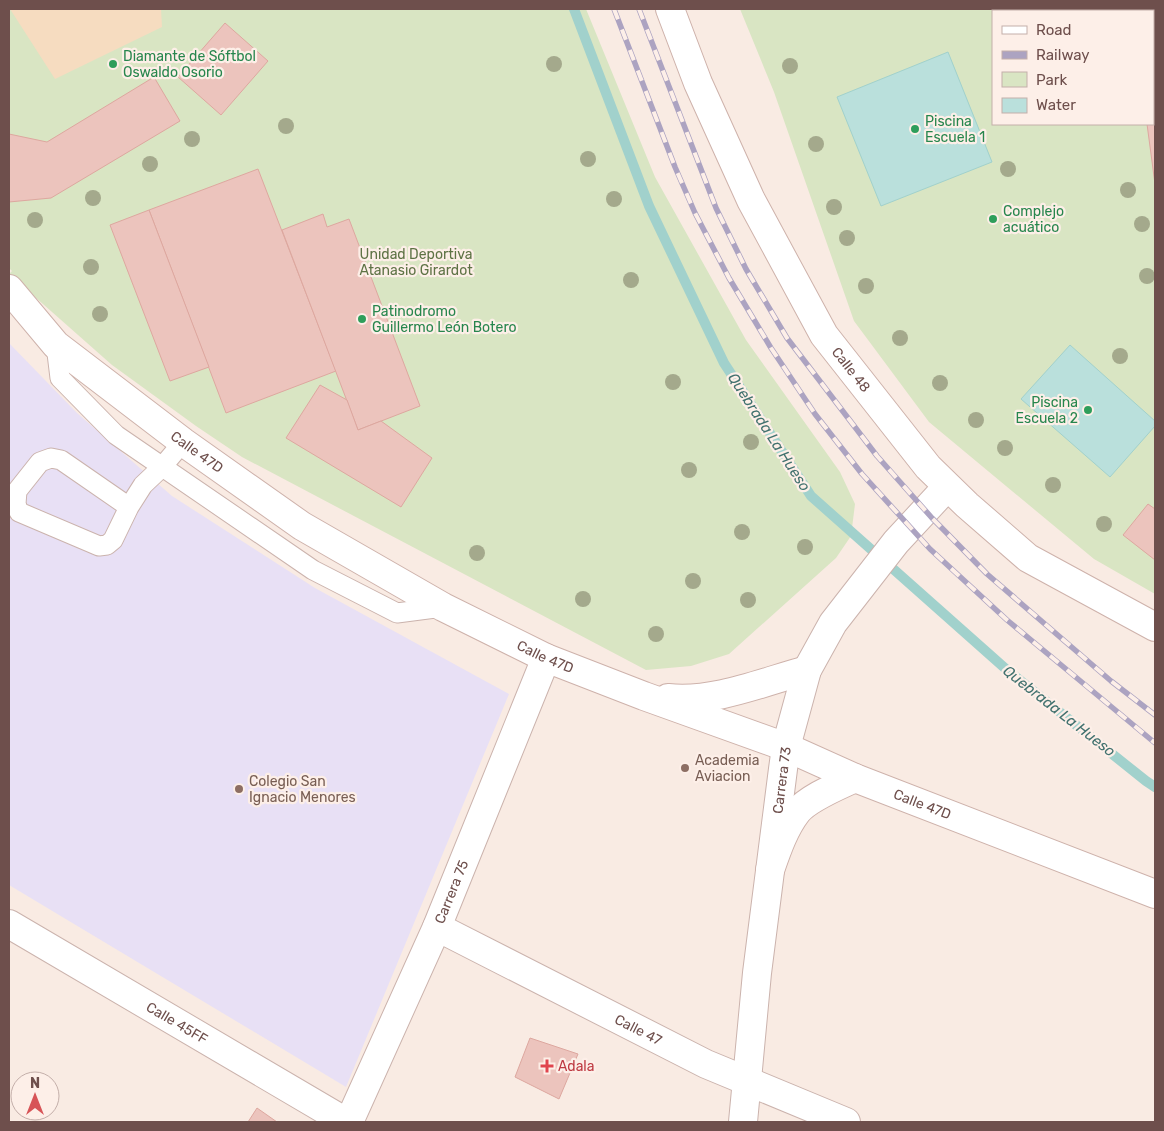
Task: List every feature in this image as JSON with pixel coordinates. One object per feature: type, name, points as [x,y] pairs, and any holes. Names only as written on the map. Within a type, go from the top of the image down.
[{"type":"main road","name":"Calle 48","points":[[670,9],[698,83],[751,200],[824,335],[928,467],[947,487],[1028,558],[1155,627]]},
{"type":"main road","name":"Calle 47D","points":[[9,288],[56,345],[183,442],[302,526],[443,606],[546,658],[644,696],[786,747],[855,778],[1155,894]]},
{"type":"main road","name":"Carrera 73","points":[[743,1122],[757,974],[786,747],[808,670],[833,623],[848,603],[896,542],[947,487]]},
{"type":"main road","name":"Carrera 75","points":[[347,1122],[436,927],[546,658]]},
{"type":"main road","points":[[644,696],[694,699],[728,693],[808,670]]},
{"type":"main road","points":[[770,870],[785,830],[798,811],[822,794],[855,778]]},
{"type":"main road","name":"Calle 45FF","points":[[9,924],[347,1122]]},
{"type":"main road","name":"Calle 47","points":[[436,927],[706,1064],[846,1122]]},
{"type":"lane","points":[[56,345],[60,378],[116,435],[313,570],[397,613],[443,606]]},
{"type":"lane","points":[[129,507],[61,460],[51,458],[40,462],[17,491],[16,504],[19,512],[99,546],[107,545],[113,540],[129,507],[143,485],[162,467],[183,442]]},
{"type":"shaded area","name":"Colegio San Ignacio Menores","points":[[9,343],[77,413],[172,496],[315,588],[509,694],[346,1087],[9,885]]},
{"type":"green space","name":"Unidad Deportiva Atanasio Girardot","points":[[9,9],[586,9],[655,177],[746,340],[840,472],[855,504],[851,536],[836,558],[729,654],[691,666],[646,670],[242,457],[112,365],[9,274],[12,271],[9,268]]},
{"type":"green space","name":"Complejo acuático","points":[[740,9],[1155,9],[1155,594],[1094,559],[929,422],[854,321],[774,92]]},
{"type":"sand","points":[[10,9],[161,9],[162,27],[55,79]]},
{"type":"water","name":"Piscina Escuela 1","points":[[948,52],[992,162],[881,206],[837,97]]},
{"type":"water","name":"Piscina Escuela 2","points":[[1070,345],[1155,421],[1155,426],[1110,477],[1021,399]]},
{"type":"building","points":[[225,23],[268,61],[221,115],[178,77]]},
{"type":"building","points":[[154,77],[180,121],[51,198],[9,202],[9,134],[47,142]]},
{"type":"building","points":[[1154,119],[1155,119],[1155,184],[1147,125],[1154,125]]},
{"type":"building","points":[[258,169],[336,371],[226,413],[149,210]]},
{"type":"building","points":[[149,210],[209,367],[170,381],[110,225]]},
{"type":"building","points":[[323,214],[327,227],[349,219],[420,406],[358,430],[282,230]]},
{"type":"building","points":[[320,385],[347,400],[358,430],[381,421],[432,458],[401,507],[286,438]]},
{"type":"building","points":[[1148,504],[1155,509],[1155,560],[1123,535]]},
{"type":"building","name":"Adala","points":[[530,1038],[578,1054],[559,1099],[515,1077]]},
{"type":"building","points":[[257,1108],[277,1122],[248,1122]]},
{"type":"waterway","name":"Quebrada La Hueso","points":[[574,9],[649,206],[724,363],[811,496],[1007,670],[1155,787]]},
{"type":"railway","points":[[614,9],[675,167],[695,213],[729,278],[771,348],[815,414],[862,474],[930,549],[1007,620],[1155,743]]},
{"type":"railway","points":[[639,9],[716,208],[746,269],[787,338],[877,456],[932,518],[987,574],[1111,681],[1155,715]]},
{"type":"place","name":"Diamante de Sóftbol Oswaldo Osorio","points":[[113,64]]},
{"type":"place","name":"Piscina Escuela 1","points":[[915,129]]},
{"type":"place","name":"Complejo acuático","points":[[993,219]]},
{"type":"place","name":"Patinodromo Guillermo León Botero","points":[[362,319]]},
{"type":"place","name":"Piscina Escuela 2","points":[[1088,410]]},
{"type":"place","name":"Academia Aviacion","points":[[685,768]]},
{"type":"place","name":"Colegio San Ignacio Menores","points":[[239,789]]},
{"type":"place","name":"Adala","points":[[547,1066]]}]
